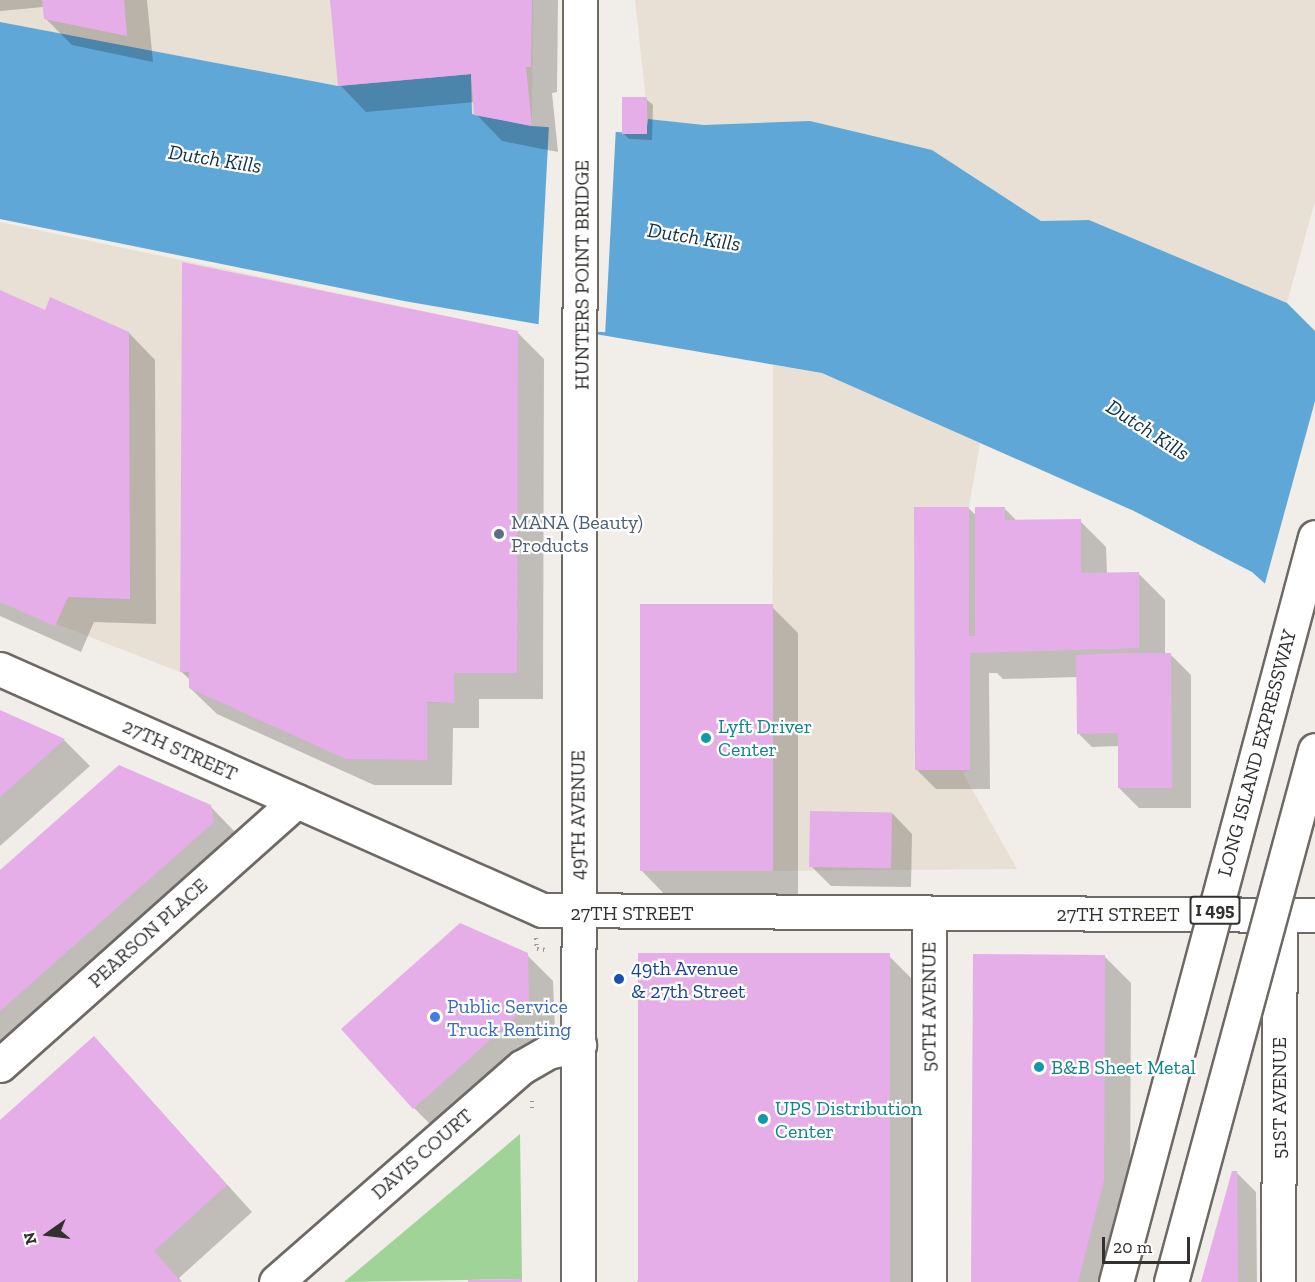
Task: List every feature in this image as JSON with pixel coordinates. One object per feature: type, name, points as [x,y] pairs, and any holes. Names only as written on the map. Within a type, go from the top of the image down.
[{"type":"main road","name":"HUNTERS POINT BRIDGE","points":[[580,0],[582,456]]},
{"type":"main road","name":"49TH AVENUE","points":[[578,1282],[582,456]]},
{"type":"main road","name":"LONG ISLAND EXPRESSWAY","points":[[1116,1282],[1315,537]]},
{"type":"main road","name":"27TH STREET","points":[[0,669],[532,909],[579,913],[1315,915]]},
{"type":"main road","name":"I 495","points":[[1171,1282],[1315,750]]},
{"type":"main road","name":"PEARSON PLACE","points":[[0,1065],[296,801]]},
{"type":"main road","name":"50TH AVENUE","points":[[929,913],[929,1282]]},
{"type":"main road","name":"51ST AVENUE","points":[[1278,1282],[1280,915]]},
{"type":"main road","name":"DAVIS COURT","points":[[276,1282],[522,1067],[548,1052],[579,1045]]},
{"type":"path","points":[[535,935],[537,949],[546,950]]},
{"type":"path","points":[[538,1002],[540,1013]]},
{"type":"path","points":[[532,1097],[532,1110]]},
{"type":"shaded area","points":[[0,0],[533,0],[532,126],[471,114],[470,74],[338,86],[0,22]]},
{"type":"shaded area","points":[[635,0],[1315,0],[1315,201],[1287,303],[1089,220],[1041,221],[932,150],[648,119]]},
{"type":"shaded area","points":[[0,222],[518,331],[517,673],[454,673],[454,703],[427,703],[427,760],[346,759],[180,672],[0,602]]},
{"type":"shaded area","points":[[773,365],[822,373],[980,443],[969,507],[970,770],[963,773],[1017,869],[772,871]]},
{"type":"green space","points":[[520,1134],[522,1279],[344,1282]]},
{"type":"water","name":"Dutch Kills","points":[[0,22],[338,86],[471,74],[472,114],[532,126],[646,134],[648,119],[704,125],[810,121],[932,150],[1041,221],[1089,220],[1287,303],[1315,331],[1315,629],[1252,572],[1134,511],[822,373],[404,301],[0,219]]},
{"type":"pier","points":[[549,125],[616,129],[605,332],[538,329]]},
{"type":"pier","points":[[1315,401],[1315,632],[1264,587]]},
{"type":"building","points":[[42,0],[124,0],[127,36],[44,19]]},
{"type":"building","points":[[330,0],[532,0],[531,67],[526,67],[532,126],[474,115],[471,74],[338,86]]},
{"type":"building","points":[[622,97],[647,97],[647,134],[622,134]]},
{"type":"building","points":[[182,262],[518,331],[517,673],[454,673],[454,703],[427,702],[427,760],[346,759],[189,688],[189,672],[180,672]]},
{"type":"building","points":[[0,290],[45,310],[50,297],[129,332],[130,599],[68,597],[55,626],[0,602]]},
{"type":"building","points":[[914,507],[969,507],[969,636],[975,636],[975,507],[1005,507],[1005,520],[1081,519],[1081,573],[1139,572],[1139,648],[970,653],[970,770],[915,770]]},
{"type":"building","name":"Lyft Driver Center","points":[[640,604],[773,604],[773,871],[640,871]]},
{"type":"building","points":[[1171,653],[1172,788],[1118,788],[1118,733],[1077,734],[1076,655]]},
{"type":"building","points":[[0,710],[65,739],[0,797]]},
{"type":"building","points":[[119,765],[211,805],[214,822],[0,1011],[0,870]]},
{"type":"building","points":[[810,811],[892,812],[891,868],[809,867]]},
{"type":"building","name":"Public Service Truck Renting","points":[[460,923],[528,953],[529,1005],[413,1109],[341,1029]]},
{"type":"building","name":"UPS Distribution Center","points":[[638,953],[890,953],[890,1282],[638,1282]]},
{"type":"building","name":"B&B Sheet Metal","points":[[973,954],[1105,955],[1104,1180],[1078,1282],[971,1282]]},
{"type":"building","points":[[94,1036],[227,1185],[154,1251],[181,1282],[0,1282],[0,1120]]},
{"type":"building","points":[[1232,1171],[1237,1171],[1238,1282],[1201,1282]]},
{"type":"building","points":[[522,1279],[522,1282],[468,1282],[468,1280]]},
{"type":"place","name":"MANA (Beauty) Products","points":[[499,534]]},
{"type":"place","name":"Lyft Driver Center","points":[[706,738]]},
{"type":"place","name":"49th Avenue & 27th Street","points":[[619,979]]},
{"type":"place","name":"Public Service Truck Renting","points":[[435,1017]]},
{"type":"place","name":"B&B Sheet Metal","points":[[1039,1067]]},
{"type":"place","name":"UPS Distribution Center","points":[[763,1119]]}]
